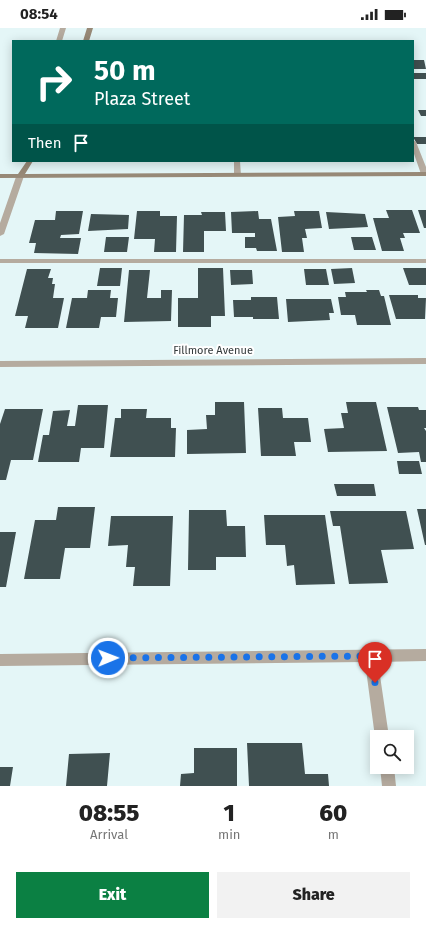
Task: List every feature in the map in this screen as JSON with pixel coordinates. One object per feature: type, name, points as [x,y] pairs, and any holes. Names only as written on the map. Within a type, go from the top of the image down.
[{"type":"street","points":[[59,40],[63,28]]},
{"type":"street","points":[[86,40],[90,28]]},
{"type":"street","points":[[0,176],[425,174],[414,145]]},
{"type":"street","points":[[0,234],[20,176],[29,162]]},
{"type":"street","points":[[237,162],[238,174]]},
{"type":"street","points":[[0,261],[426,261]]},
{"type":"street","name":"Fillmore Avenue","points":[[0,364],[426,361]]},
{"type":"street","points":[[371,656],[381,730]]},
{"type":"street","points":[[0,660],[426,656]]},
{"type":"street","points":[[388,774],[390,786]]},
{"type":"building","points":[[414,60],[424,60],[426,69],[414,69]]},
{"type":"building","points":[[414,73],[426,73],[426,79],[414,79]]},
{"type":"building","points":[[418,110],[426,110],[426,116],[421,116]]},
{"type":"building","points":[[414,137],[426,137],[426,144],[417,144]]},
{"type":"building","points":[[386,210],[412,210],[420,233],[403,233],[405,238],[400,238],[404,251],[382,251],[373,218],[389,218]]},
{"type":"building","points":[[418,210],[426,210],[426,228],[424,228]]},
{"type":"building","points":[[56,211],[83,211],[79,234],[61,235],[60,238],[81,238],[78,254],[34,253],[36,243],[29,243],[35,220],[55,220]]},
{"type":"building","points":[[137,211],[160,211],[160,216],[177,216],[176,252],[154,252],[155,239],[134,239]]},
{"type":"building","points":[[258,211],[259,219],[271,219],[277,251],[257,251],[256,248],[245,248],[245,237],[255,237],[255,233],[232,233],[231,212]]},
{"type":"building","points":[[294,211],[319,211],[322,228],[305,229],[307,238],[302,238],[304,252],[282,252],[278,217],[295,216]]},
{"type":"building","points":[[201,212],[225,212],[226,231],[204,231],[204,252],[183,252],[184,215],[202,215]]},
{"type":"building","points":[[326,212],[365,214],[368,227],[329,229]]},
{"type":"building","points":[[91,214],[129,215],[128,229],[88,231]]},
{"type":"building","points":[[106,237],[129,237],[127,252],[104,252]]},
{"type":"building","points":[[351,237],[372,237],[376,250],[354,250]]},
{"type":"building","points":[[100,268],[122,268],[120,286],[97,286]]},
{"type":"building","points":[[198,268],[223,268],[225,316],[211,316],[211,327],[178,327],[178,298],[198,298]]},
{"type":"building","points":[[352,268],[355,283],[334,284],[331,269]]},
{"type":"building","points":[[403,268],[426,268],[426,285],[409,285]]},
{"type":"building","points":[[27,269],[51,269],[48,278],[53,278],[52,284],[55,284],[53,298],[64,298],[58,328],[25,328],[28,316],[15,316]]},
{"type":"building","points":[[304,269],[326,269],[329,285],[306,285]]},
{"type":"building","points":[[129,270],[150,270],[147,298],[161,298],[161,290],[172,290],[171,321],[124,322]]},
{"type":"building","points":[[230,270],[252,270],[253,284],[231,285]]},
{"type":"building","points":[[88,290],[111,290],[110,298],[118,298],[116,317],[101,317],[99,328],[66,328],[72,298],[87,298]]},
{"type":"building","points":[[366,290],[379,290],[381,296],[384,296],[391,325],[357,325],[355,315],[341,315],[338,297],[346,297],[345,292],[367,292]]},
{"type":"building","points":[[389,295],[418,295],[418,298],[426,298],[425,319],[396,319]]},
{"type":"building","points":[[251,297],[277,297],[279,319],[234,317],[233,300],[251,300]]},
{"type":"building","points":[[286,299],[331,299],[334,313],[329,313],[330,320],[288,322]]},
{"type":"building","points":[[215,402],[244,402],[246,453],[187,454],[187,430],[207,429],[206,415],[215,415]]},
{"type":"building","points":[[346,402],[376,402],[387,451],[328,452],[324,429],[344,428],[341,413],[348,413]]},
{"type":"building","points":[[78,405],[108,405],[104,448],[81,448],[79,462],[38,462],[43,435],[49,435],[53,411],[70,410],[67,426],[75,426]]},
{"type":"building","points":[[387,407],[418,407],[419,410],[426,410],[426,428],[424,428],[426,431],[426,462],[421,462],[419,452],[398,453]]},
{"type":"building","points":[[258,408],[282,408],[283,418],[308,418],[311,442],[294,442],[296,456],[261,456]]},
{"type":"building","points":[[5,409],[43,409],[33,460],[11,460],[6,480],[0,480],[0,424]]},
{"type":"building","points":[[121,409],[147,409],[146,418],[171,418],[171,428],[176,428],[175,457],[110,457],[115,418],[121,418]]},
{"type":"building","points":[[397,461],[419,461],[422,474],[399,474]]},
{"type":"building","points":[[334,484],[374,484],[376,496],[337,496]]},
{"type":"building","points":[[58,507],[95,507],[90,548],[65,548],[60,579],[24,579],[35,520],[56,520]]},
{"type":"building","points":[[417,509],[426,509],[426,545],[425,545]]},
{"type":"building","points":[[189,510],[226,510],[227,526],[245,526],[246,557],[216,557],[216,570],[188,570]]},
{"type":"building","points":[[330,511],[406,511],[414,549],[381,550],[388,583],[349,584],[340,526],[333,526]]},
{"type":"building","points":[[264,515],[325,515],[335,584],[296,585],[294,565],[287,566],[285,545],[266,545]]},
{"type":"building","points":[[111,516],[173,516],[170,586],[133,586],[135,567],[126,567],[128,545],[108,546]]},
{"type":"building","points":[[0,532],[16,532],[6,587],[0,587]]},
{"type":"building","points":[[247,743],[302,743],[305,774],[328,774],[329,786],[249,786]]},
{"type":"building","points":[[194,748],[237,748],[237,786],[180,786],[181,774],[194,773]]},
{"type":"building","points":[[110,753],[107,786],[66,786],[69,754]]},
{"type":"building","points":[[0,767],[13,767],[10,786],[0,786]]},
{"type":"route","points":[[108,658],[371,656],[375,683]]}]
